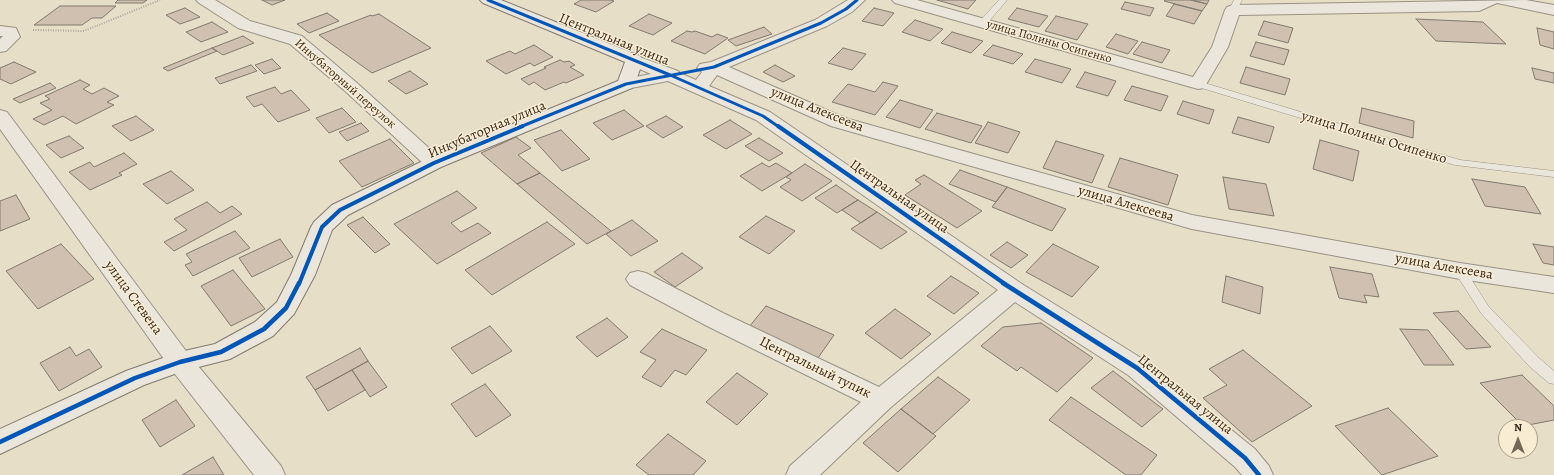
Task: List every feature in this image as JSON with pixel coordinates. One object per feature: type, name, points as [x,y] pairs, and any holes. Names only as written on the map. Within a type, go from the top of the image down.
[{"type":"street","name":"Инкубаторный переулок","points":[[204,0],[244,25],[296,40],[351,87],[434,164]]},
{"type":"street","name":"Центральная улица","points":[[488,0],[670,75],[763,116],[1014,290],[1137,368],[1245,458],[1259,475]]},
{"type":"street","name":"Инкубаторная улица","points":[[0,442],[135,378],[180,362],[221,352],[264,329],[286,308],[303,275],[322,227],[340,210],[434,164],[626,84],[714,67],[821,24],[846,9],[857,0]]},
{"type":"street","name":"улица Полины Осипенко","points":[[900,0],[1198,84]]},
{"type":"street","points":[[1198,84],[1220,47],[1236,5],[1479,6],[1492,0]]},
{"type":"street","points":[[1502,0],[1554,10]]},
{"type":"street","points":[[0,47],[12,37],[5,31]]},
{"type":"street","points":[[626,84],[634,60]]},
{"type":"street","points":[[699,88],[714,67]]},
{"type":"street","name":"улица Алексеева","points":[[714,67],[838,122],[1192,222],[1460,271],[1554,286]]},
{"type":"street","name":"улица Стевена","points":[[0,116],[180,362],[272,475]]},
{"type":"street","name":"Центральный тупик","points":[[638,279],[716,320],[881,400],[1014,290]]},
{"type":"street","points":[[800,475],[881,400]]},
{"type":"lane","points":[[983,24],[1003,0]]},
{"type":"lane","name":"улица Полины Осипенко","points":[[1198,84],[1459,164],[1554,174]]},
{"type":"lane","points":[[1460,271],[1485,310],[1535,363],[1554,379]]},
{"type":"path","points":[[5,31],[84,31],[160,0]]},
{"type":"building","points":[[118,0],[147,0],[143,3],[115,3]]},
{"type":"building","points":[[262,0],[285,0],[272,5]]},
{"type":"building","points":[[581,0],[614,1],[596,12],[574,4]]},
{"type":"building","points":[[937,0],[976,0],[968,9]]},
{"type":"building","points":[[1191,0],[1207,4],[1202,11],[1164,1]]},
{"type":"building","points":[[1191,0],[1209,0],[1207,4]]},
{"type":"building","points":[[1125,2],[1154,8],[1150,16],[1121,9]]},
{"type":"building","points":[[1174,4],[1202,11],[1194,24],[1166,16]]},
{"type":"building","points":[[60,6],[116,6],[102,18],[92,18],[82,25],[34,25]]},
{"type":"building","points":[[185,8],[200,17],[180,24],[166,15]]},
{"type":"building","points":[[874,8],[894,13],[883,26],[862,21]]},
{"type":"building","points":[[1017,8],[1048,16],[1039,27],[1008,19]]},
{"type":"building","points":[[327,13],[339,21],[309,33],[297,24]]},
{"type":"building","points":[[379,14],[431,48],[372,73],[319,35],[371,15]]},
{"type":"building","points":[[649,14],[672,23],[653,35],[629,26]]},
{"type":"building","points":[[1056,16],[1088,24],[1077,40],[1045,31]]},
{"type":"building","points":[[1416,19],[1483,22],[1506,44],[1436,41]]},
{"type":"building","points":[[915,20],[943,29],[930,41],[902,32]]},
{"type":"building","points":[[1264,21],[1293,28],[1288,43],[1258,35]]},
{"type":"building","points":[[212,22],[228,32],[201,42],[186,32]]},
{"type":"building","points":[[764,27],[772,34],[736,46],[728,40]]},
{"type":"building","points":[[1537,28],[1554,32],[1554,49],[1540,45]]},
{"type":"building","points":[[687,31],[695,31],[712,37],[717,34],[728,38],[705,54],[671,41]]},
{"type":"building","points":[[952,32],[983,41],[971,53],[941,43]]},
{"type":"building","points":[[1116,34],[1138,41],[1128,54],[1106,47]]},
{"type":"building","points":[[243,36],[254,43],[223,55],[212,48]]},
{"type":"building","points":[[1142,42],[1170,50],[1162,63],[1133,54]]},
{"type":"building","points":[[1256,42],[1289,50],[1284,65],[1250,56]]},
{"type":"building","points":[[534,45],[553,57],[534,66],[530,63],[506,74],[486,61],[510,51],[515,54]]},
{"type":"building","points":[[993,45],[1023,54],[1013,64],[983,55]]},
{"type":"building","points":[[212,48],[217,51],[168,71],[163,68]]},
{"type":"building","points":[[843,48],[866,54],[852,70],[828,63]]},
{"type":"building","points":[[272,59],[281,68],[264,74],[255,65]]},
{"type":"building","points":[[1035,59],[1071,69],[1062,83],[1025,72]]},
{"type":"building","points":[[560,60],[564,62],[569,61],[575,65],[570,67],[584,75],[545,90],[534,82],[529,85],[521,79],[546,68],[544,67]]},
{"type":"building","points":[[14,62],[36,72],[11,84],[0,79],[0,68]]},
{"type":"building","points":[[251,65],[257,71],[220,84],[215,78]]},
{"type":"building","points":[[775,65],[795,76],[783,82],[763,72]]},
{"type":"building","points":[[1246,67],[1290,79],[1285,95],[1240,83]]},
{"type":"building","points":[[1532,68],[1554,73],[1554,83],[1535,79]]},
{"type":"building","points":[[410,71],[428,84],[406,94],[388,81]]},
{"type":"building","points":[[1085,72],[1116,81],[1108,96],[1076,87]]},
{"type":"building","points":[[80,80],[90,85],[83,89],[92,94],[104,88],[119,96],[107,102],[114,105],[76,124],[63,116],[44,125],[33,119],[52,110],[40,103],[50,99],[45,96]]},
{"type":"building","points":[[883,82],[898,86],[875,115],[832,102],[848,84],[875,92]]},
{"type":"building","points":[[50,83],[56,88],[20,103],[13,99]]},
{"type":"building","points":[[1132,86],[1168,96],[1161,111],[1124,100]]},
{"type":"building","points":[[275,87],[281,94],[291,90],[310,110],[278,122],[262,104],[254,107],[246,97]]},
{"type":"building","points":[[900,100],[933,110],[920,128],[886,117]]},
{"type":"building","points":[[1183,101],[1214,110],[1209,124],[1177,114]]},
{"type":"building","points":[[342,108],[356,122],[329,133],[316,118]]},
{"type":"building","points":[[1362,108],[1414,121],[1413,138],[1359,123]]},
{"type":"building","points":[[624,110],[644,126],[612,140],[593,123]]},
{"type":"building","points":[[937,113],[982,126],[971,143],[925,129]]},
{"type":"building","points":[[136,116],[154,130],[131,141],[112,126]]},
{"type":"building","points":[[666,116],[683,127],[663,138],[646,126]]},
{"type":"building","points":[[1238,117],[1274,127],[1269,143],[1232,133]]},
{"type":"building","points":[[730,120],[752,134],[726,149],[703,135]]},
{"type":"building","points":[[988,122],[1020,132],[1008,153],[975,143]]},
{"type":"building","points":[[361,123],[369,131],[347,141],[339,132]]},
{"type":"building","points":[[561,130],[590,159],[562,171],[534,140]]},
{"type":"building","points":[[69,136],[84,148],[61,158],[46,145]]},
{"type":"building","points":[[516,137],[531,148],[518,155],[540,173],[517,184],[481,153]]},
{"type":"building","points":[[759,138],[783,153],[769,161],[745,146]]},
{"type":"building","points":[[390,139],[414,163],[362,187],[339,161]]},
{"type":"building","points":[[1320,140],[1359,151],[1353,181],[1313,169]]},
{"type":"building","points":[[1056,141],[1104,155],[1092,183],[1043,168]]},
{"type":"building","points":[[124,153],[137,164],[119,173],[122,175],[90,190],[69,172],[90,162],[94,167]]},
{"type":"building","points":[[1120,158],[1178,175],[1168,205],[1108,187]]},
{"type":"building","points":[[762,163],[769,167],[776,163],[792,173],[762,191],[740,176]]},
{"type":"building","points":[[805,164],[832,181],[802,201],[780,187],[791,180],[786,177]]},
{"type":"building","points":[[960,170],[1007,187],[996,202],[949,184]]},
{"type":"building","points":[[171,171],[194,190],[167,204],[143,184]]},
{"type":"building","points":[[540,173],[611,231],[587,244],[517,184]]},
{"type":"building","points":[[924,175],[982,211],[957,228],[905,195],[921,184],[915,180]]},
{"type":"building","points":[[1223,177],[1266,184],[1274,216],[1229,209]]},
{"type":"building","points":[[1472,179],[1525,187],[1541,214],[1485,206]]},
{"type":"building","points":[[836,185],[858,200],[837,213],[815,198]]},
{"type":"building","points":[[1007,187],[1066,209],[1052,231],[992,207]]},
{"type":"building","points":[[457,191],[477,208],[451,223],[461,232],[478,223],[491,233],[437,264],[394,224]]},
{"type":"building","points":[[16,195],[30,219],[0,231],[0,201]]},
{"type":"building","points":[[858,200],[877,212],[861,223],[842,210]]},
{"type":"building","points":[[207,202],[220,213],[232,206],[242,214],[174,251],[164,242],[187,230],[174,219]]},
{"type":"building","points":[[877,212],[907,232],[881,249],[851,229]]},
{"type":"building","points":[[766,216],[795,231],[769,254],[739,237]]},
{"type":"building","points":[[363,217],[390,244],[375,253],[347,225]]},
{"type":"building","points":[[632,220],[658,241],[631,256],[606,234]]},
{"type":"building","points":[[547,222],[575,244],[492,295],[465,270]]},
{"type":"building","points":[[235,231],[250,248],[193,276],[185,265],[192,262],[186,254]]},
{"type":"building","points":[[280,239],[293,257],[252,277],[239,258]]},
{"type":"building","points":[[1007,242],[1028,255],[1011,268],[990,255]]},
{"type":"building","points":[[61,244],[94,279],[38,309],[6,271]]},
{"type":"building","points":[[1053,244],[1099,267],[1072,297],[1026,272]]},
{"type":"building","points":[[1533,244],[1554,247],[1554,265],[1543,263]]},
{"type":"building","points":[[682,253],[703,268],[675,287],[654,272]]},
{"type":"building","points":[[1330,267],[1372,274],[1379,297],[1364,295],[1367,303],[1339,298]]},
{"type":"building","points":[[233,270],[265,309],[231,326],[201,286]]},
{"type":"building","points":[[951,276],[979,293],[954,314],[927,296]]},
{"type":"building","points":[[1226,276],[1263,287],[1260,314],[1222,302]]},
{"type":"building","points":[[766,306],[834,335],[818,358],[749,327]]},
{"type":"building","points":[[895,309],[931,334],[901,359],[865,333]]},
{"type":"building","points":[[1458,311],[1491,347],[1466,349],[1433,313]]},
{"type":"building","points":[[607,318],[628,337],[597,357],[576,337]]},
{"type":"building","points":[[1041,323],[1093,358],[1057,392],[1021,367],[1017,371],[981,346],[1003,327]]},
{"type":"building","points":[[490,326],[512,351],[472,374],[451,348]]},
{"type":"building","points":[[662,329],[707,350],[686,375],[675,370],[661,387],[642,377],[656,360],[640,352]]},
{"type":"building","points":[[1400,329],[1428,330],[1454,365],[1424,365]]},
{"type":"building","points":[[70,347],[76,356],[89,349],[102,367],[59,391],[40,363]]},
{"type":"building","points":[[360,348],[368,361],[315,390],[306,377]]},
{"type":"building","points":[[1243,350],[1312,406],[1252,442],[1203,398],[1227,385],[1209,369]]},
{"type":"building","points":[[368,361],[387,387],[370,397],[352,370]]},
{"type":"building","points":[[352,370],[365,390],[328,411],[315,390]]},
{"type":"building","points":[[1113,371],[1163,409],[1142,427],[1091,388]]},
{"type":"building","points":[[737,373],[768,394],[737,425],[706,402]]},
{"type":"building","points":[[1522,375],[1554,406],[1554,420],[1538,423],[1538,419],[1516,419],[1480,383]]},
{"type":"building","points":[[938,377],[970,400],[933,434],[901,409]]},
{"type":"building","points":[[485,384],[511,415],[476,437],[451,404]]},
{"type":"building","points":[[1071,397],[1157,455],[1141,475],[1126,475],[1049,420]]},
{"type":"building","points":[[176,400],[195,426],[160,447],[142,420]]},
{"type":"building","points":[[1388,408],[1438,456],[1382,475],[1335,426]]},
{"type":"building","points":[[901,409],[936,436],[898,472],[863,443]]},
{"type":"building","points":[[668,434],[706,461],[693,475],[649,475],[636,465]]},
{"type":"building","points":[[213,457],[224,475],[182,475]]},
{"type":"cycle path","points":[[488,0],[670,75],[763,116],[1014,290],[1137,368],[1245,458],[1259,475]]},
{"type":"cycle path","points":[[0,442],[135,378],[180,362],[221,352],[264,329],[286,308],[303,275],[322,227],[340,210],[434,163],[626,84],[714,67],[821,23],[846,9],[857,0]]}]
